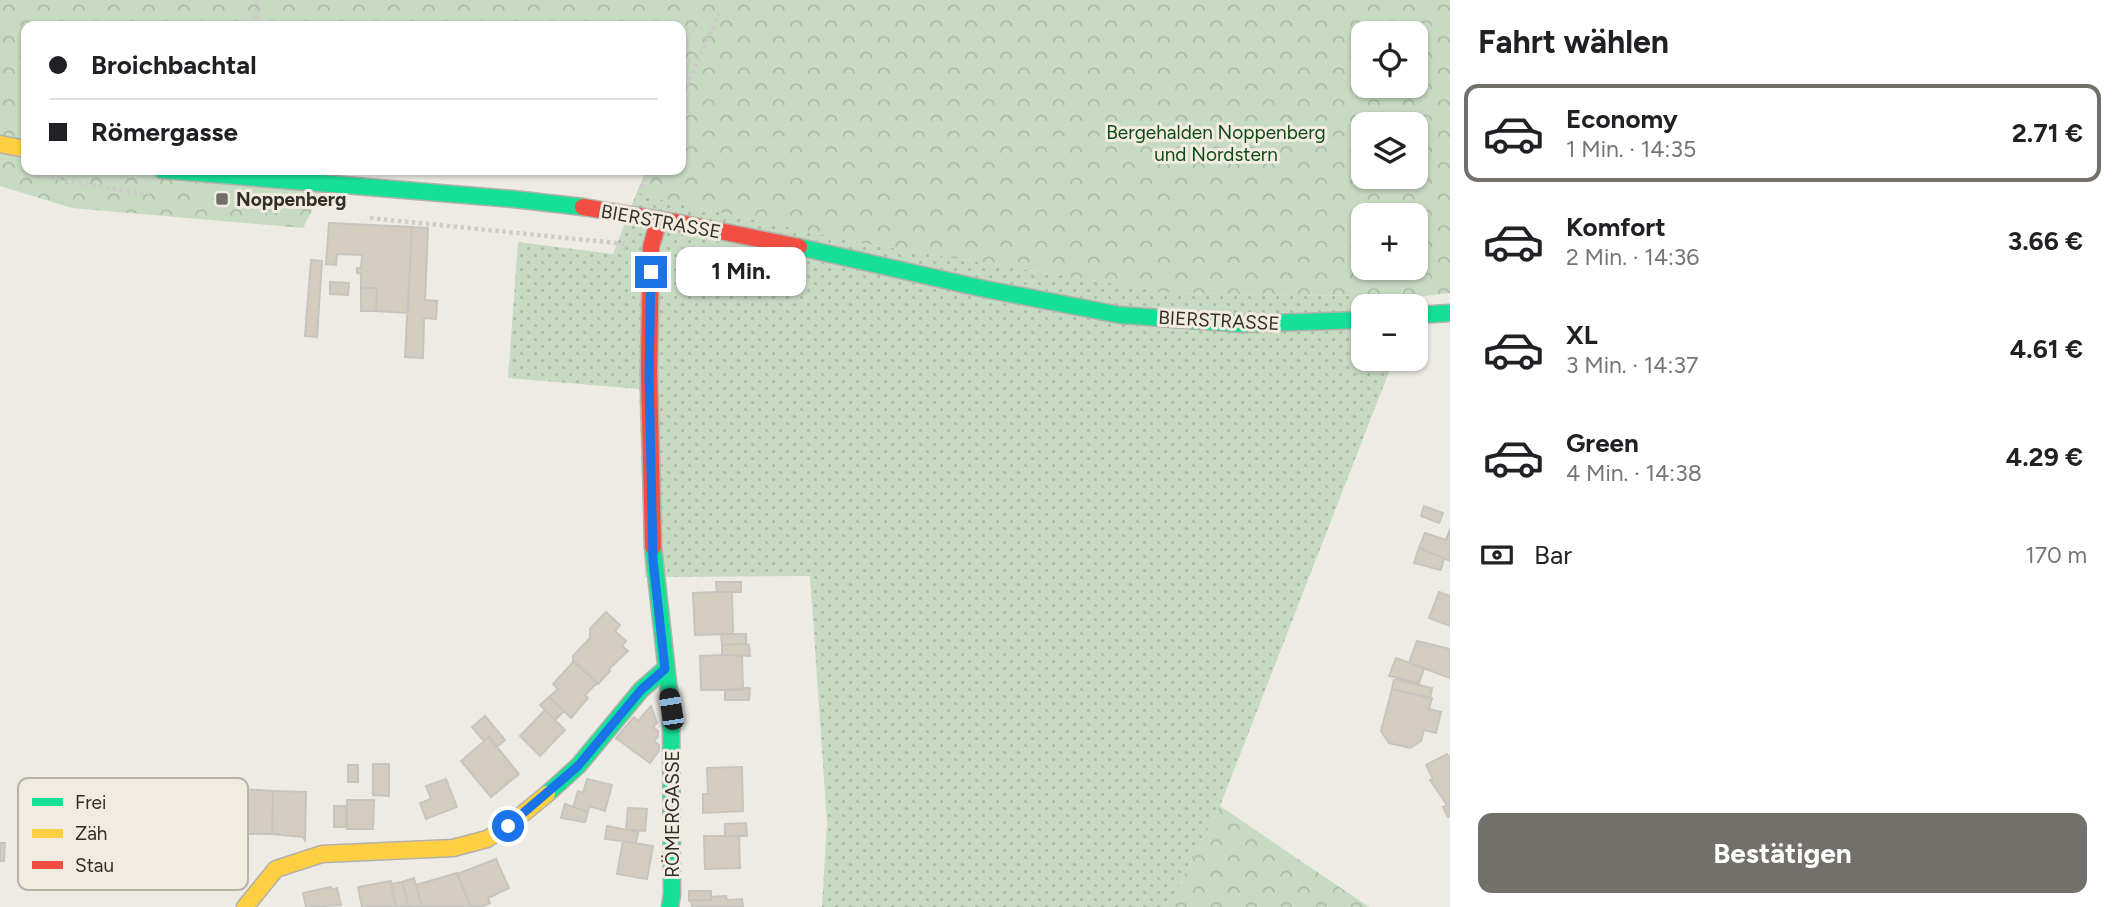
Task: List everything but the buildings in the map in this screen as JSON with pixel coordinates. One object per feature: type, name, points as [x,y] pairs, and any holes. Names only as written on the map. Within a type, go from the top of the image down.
[{"type":"main road","points":[[0,144],[21,148]]},
{"type":"main road","name":"BIERSTRASSE","points":[[202,175],[480,196],[659,219],[738,234],[970,287],[1118,314],[1251,324],[1351,321]]},
{"type":"main road","name":"RÖMERGASSE","points":[[659,219],[651,247],[649,374],[653,560],[671,709],[670,907]]},
{"type":"main road","points":[[1428,314],[1450,313]]},
{"type":"main road","points":[[246,907],[276,869],[322,854],[453,848],[487,839],[529,809],[578,766],[641,690],[665,669]]},
{"type":"path","points":[[255,21],[257,0]]},
{"type":"path","points":[[686,88],[719,13]]},
{"type":"green space","name":"Bergehalden Noppenberg und Nordstern","points":[[0,0],[1450,0],[1450,293],[1428,296],[1172,293],[861,243],[636,194],[644,175],[686,175],[686,21],[21,21],[21,175],[330,175],[303,228],[72,208],[0,186]]},
{"type":"green space","points":[[636,194],[861,243],[1172,293],[1351,296],[1351,371],[1389,371],[1220,806],[1168,907],[822,907],[827,822],[810,576],[645,577],[639,389],[508,378],[518,242],[613,254]]},
{"type":"green space","points":[[1220,806],[1369,907],[1168,907]]},
{"type":"traffic: fast","points":[[223,175],[583,207]]},
{"type":"traffic: fast","points":[[799,247],[980,288],[1120,315],[1242,324],[1351,320]]},
{"type":"traffic: fast","points":[[1428,314],[1450,313]]},
{"type":"traffic: fast","points":[[653,547],[671,709],[670,907]]},
{"type":"traffic: fast","points":[[547,794],[578,766],[641,690],[665,669]]},
{"type":"traffic: slow","points":[[0,144],[21,148]]},
{"type":"traffic: slow","points":[[245,907],[276,869],[322,854],[453,848],[487,839],[508,826],[547,794]]},
{"type":"traffic: jam","points":[[583,207],[799,247]]},
{"type":"traffic: jam","points":[[653,547],[649,374],[651,247],[659,219]]},
{"type":"place","name":"Noppenberg","points":[[222,199]]},
{"type":"route","points":[[508,826],[578,766],[641,690],[665,669],[653,560],[649,374],[651,272]]}]
